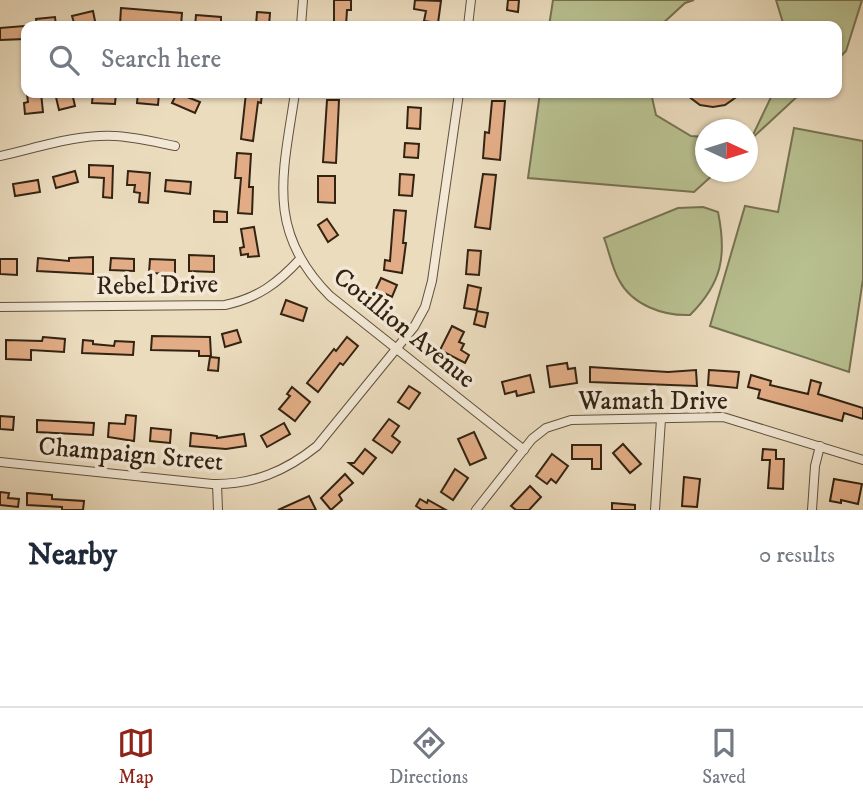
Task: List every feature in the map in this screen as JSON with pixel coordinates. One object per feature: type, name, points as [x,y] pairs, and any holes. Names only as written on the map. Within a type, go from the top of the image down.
[{"type":"street","points":[[301,21],[303,0]]},
{"type":"street","points":[[469,21],[471,0]]},
{"type":"street","name":"Cotillion Avenue","points":[[294,98],[282,191],[287,228],[300,259],[330,296],[524,450]]},
{"type":"street","name":"Champaign Street","points":[[0,462],[217,484],[262,478],[302,458],[330,432],[418,320],[432,281],[458,98]]},
{"type":"street","points":[[0,156],[99,136],[135,138],[175,146]]},
{"type":"street","name":"Rebel Drive","points":[[0,307],[225,305],[264,292],[300,259]]},
{"type":"street","name":"Wamath Drive","points":[[476,510],[541,431],[559,422],[723,416],[863,460]]},
{"type":"street","points":[[655,510],[662,419]]},
{"type":"street","points":[[811,510],[815,466],[820,446]]},
{"type":"street","points":[[217,484],[218,510]]},
{"type":"green space","points":[[553,0],[694,0],[685,3],[665,21],[550,21]]},
{"type":"green space","points":[[776,0],[862,0],[846,51],[842,55],[842,21],[782,21]]},
{"type":"green space","points":[[539,98],[652,98],[656,115],[695,136],[695,182],[705,182],[694,192],[528,178]]},
{"type":"green space","points":[[771,98],[796,98],[758,133],[758,124]]},
{"type":"green space","points":[[794,128],[863,141],[863,279],[849,372],[710,326],[745,206],[778,212]]},
{"type":"green space","points":[[703,207],[718,212],[722,242],[719,268],[709,292],[690,315],[659,311],[640,302],[619,280],[604,238],[678,208]]},
{"type":"building","points":[[334,0],[351,0],[351,10],[347,10],[346,21],[334,21]]},
{"type":"building","points":[[415,0],[441,1],[438,21],[424,21],[426,11],[414,9]]},
{"type":"building","points":[[508,0],[519,0],[518,12],[507,10]]},
{"type":"building","points":[[121,8],[182,13],[181,21],[120,21]]},
{"type":"building","points":[[93,11],[95,21],[74,21],[72,16]]},
{"type":"building","points":[[257,12],[270,13],[269,21],[256,21]]},
{"type":"building","points":[[196,15],[221,17],[221,21],[195,21]]},
{"type":"building","points":[[55,17],[55,21],[36,21]]},
{"type":"building","points":[[21,26],[21,39],[0,40],[0,28]]},
{"type":"building","points":[[28,98],[42,98],[43,112],[25,114],[24,103],[28,102]]},
{"type":"building","points":[[56,98],[73,98],[75,106],[59,110]]},
{"type":"building","points":[[92,98],[116,98],[115,104],[92,103]]},
{"type":"building","points":[[138,98],[159,98],[158,105],[137,103]]},
{"type":"building","points":[[174,98],[190,98],[200,102],[195,113],[172,103]]},
{"type":"building","points":[[245,98],[262,98],[261,103],[258,102],[253,141],[241,139]]},
{"type":"building","points":[[691,98],[735,98],[725,105],[700,105]]},
{"type":"building","points":[[327,100],[339,100],[336,163],[323,162]]},
{"type":"building","points":[[492,101],[505,101],[500,160],[483,158]]},
{"type":"building","points":[[408,107],[421,108],[420,129],[407,128]]},
{"type":"building","points":[[405,143],[419,144],[418,158],[404,157]]},
{"type":"building","points":[[237,153],[251,154],[249,187],[253,187],[252,214],[238,213],[241,178],[235,178]]},
{"type":"building","points":[[89,165],[113,166],[112,198],[103,197],[104,178],[89,177]]},
{"type":"building","points":[[75,171],[78,182],[56,188],[53,177]]},
{"type":"building","points":[[128,171],[150,173],[148,203],[139,202],[140,193],[134,192],[135,185],[127,185]]},
{"type":"building","points":[[400,174],[414,175],[412,196],[399,195]]},
{"type":"building","points":[[483,174],[496,175],[490,229],[475,227]]},
{"type":"building","points":[[318,176],[335,176],[335,203],[318,202]]},
{"type":"building","points":[[38,180],[40,192],[15,196],[13,184]]},
{"type":"building","points":[[166,180],[191,182],[190,194],[165,191]]},
{"type":"building","points":[[394,210],[406,211],[402,273],[384,270],[385,260],[390,261]]},
{"type":"building","points":[[214,211],[227,212],[227,222],[214,222]]},
{"type":"building","points":[[327,219],[338,235],[328,242],[318,225]]},
{"type":"building","points":[[254,227],[259,256],[241,255],[240,248],[244,247],[241,229]]},
{"type":"building","points":[[468,250],[481,251],[479,275],[466,274]]},
{"type":"building","points":[[189,255],[214,256],[214,272],[189,271]]},
{"type":"building","points":[[93,257],[93,274],[37,271],[38,258],[69,261],[69,258]]},
{"type":"building","points":[[111,258],[134,259],[134,271],[110,270]]},
{"type":"building","points":[[0,259],[17,259],[17,275],[0,274]]},
{"type":"building","points":[[150,259],[175,260],[175,274],[149,273]]},
{"type":"building","points":[[381,278],[397,285],[392,297],[384,293],[381,299],[373,295]]},
{"type":"building","points":[[468,285],[481,288],[477,310],[464,308]]},
{"type":"building","points":[[286,300],[307,308],[303,321],[281,314]]},
{"type":"building","points":[[477,311],[488,313],[485,327],[474,324]]},
{"type":"building","points":[[452,326],[464,332],[459,342],[464,344],[461,350],[469,355],[465,363],[440,350]]},
{"type":"building","points":[[237,330],[241,342],[225,347],[222,334]]},
{"type":"building","points":[[152,336],[210,337],[211,356],[199,356],[199,351],[151,350]]},
{"type":"building","points":[[43,337],[65,339],[64,352],[31,350],[31,360],[6,359],[6,340],[42,341]]},
{"type":"building","points":[[347,337],[358,346],[343,365],[340,363],[318,392],[307,383]]},
{"type":"building","points":[[83,340],[114,346],[115,341],[134,342],[133,355],[82,353]]},
{"type":"building","points":[[210,357],[219,358],[218,371],[208,370]]},
{"type":"building","points":[[567,363],[568,369],[575,368],[577,383],[550,387],[547,366]]},
{"type":"building","points":[[590,367],[668,372],[696,370],[697,386],[590,382]]},
{"type":"building","points":[[709,370],[739,372],[737,388],[708,385]]},
{"type":"building","points":[[530,375],[534,392],[517,396],[516,391],[505,394],[502,382]]},
{"type":"building","points":[[751,375],[771,381],[770,385],[808,394],[811,380],[821,383],[818,394],[863,408],[863,419],[844,413],[842,421],[758,398],[760,390],[748,387]]},
{"type":"building","points":[[409,386],[420,393],[409,409],[398,402]]},
{"type":"building","points":[[292,387],[310,402],[295,421],[279,409],[290,396],[287,394]]},
{"type":"building","points":[[126,415],[136,416],[134,441],[108,437],[109,423],[125,424]]},
{"type":"building","points":[[0,416],[14,417],[13,430],[0,429]]},
{"type":"building","points":[[389,419],[399,426],[392,436],[400,442],[392,453],[373,440]]},
{"type":"building","points":[[37,420],[94,423],[93,435],[37,432]]},
{"type":"building","points":[[284,423],[290,434],[267,447],[261,436]]},
{"type":"building","points":[[151,428],[171,430],[170,443],[150,441]]},
{"type":"building","points":[[474,432],[486,458],[470,465],[458,439]]},
{"type":"building","points":[[191,433],[217,438],[244,434],[246,446],[226,449],[190,446]]},
{"type":"building","points":[[623,444],[641,464],[630,473],[613,453]]},
{"type":"building","points":[[572,445],[601,445],[601,469],[592,469],[592,459],[572,459]]},
{"type":"building","points":[[365,449],[376,458],[363,474],[349,463],[354,463]]},
{"type":"building","points":[[763,449],[776,450],[776,459],[784,459],[783,489],[768,488],[770,460],[762,460]]},
{"type":"building","points":[[552,454],[568,466],[556,483],[551,479],[547,484],[536,476]]},
{"type":"building","points":[[455,469],[468,478],[453,500],[441,492]]},
{"type":"building","points":[[345,474],[353,483],[339,495],[342,500],[331,510],[321,498]]},
{"type":"building","points":[[684,477],[700,479],[697,507],[682,506]]},
{"type":"building","points":[[834,479],[862,484],[858,504],[841,500],[841,503],[830,501]]},
{"type":"building","points":[[530,486],[541,497],[529,510],[516,510],[511,506]]},
{"type":"building","points":[[0,492],[9,493],[8,498],[19,499],[18,507],[0,505]]},
{"type":"building","points":[[27,493],[52,495],[52,499],[84,501],[83,510],[27,505]]},
{"type":"building","points":[[309,496],[316,510],[278,510]]},
{"type":"building","points":[[420,499],[427,503],[428,500],[446,510],[422,510],[416,506]]},
{"type":"building","points":[[612,503],[635,505],[635,510],[612,510]]}]
